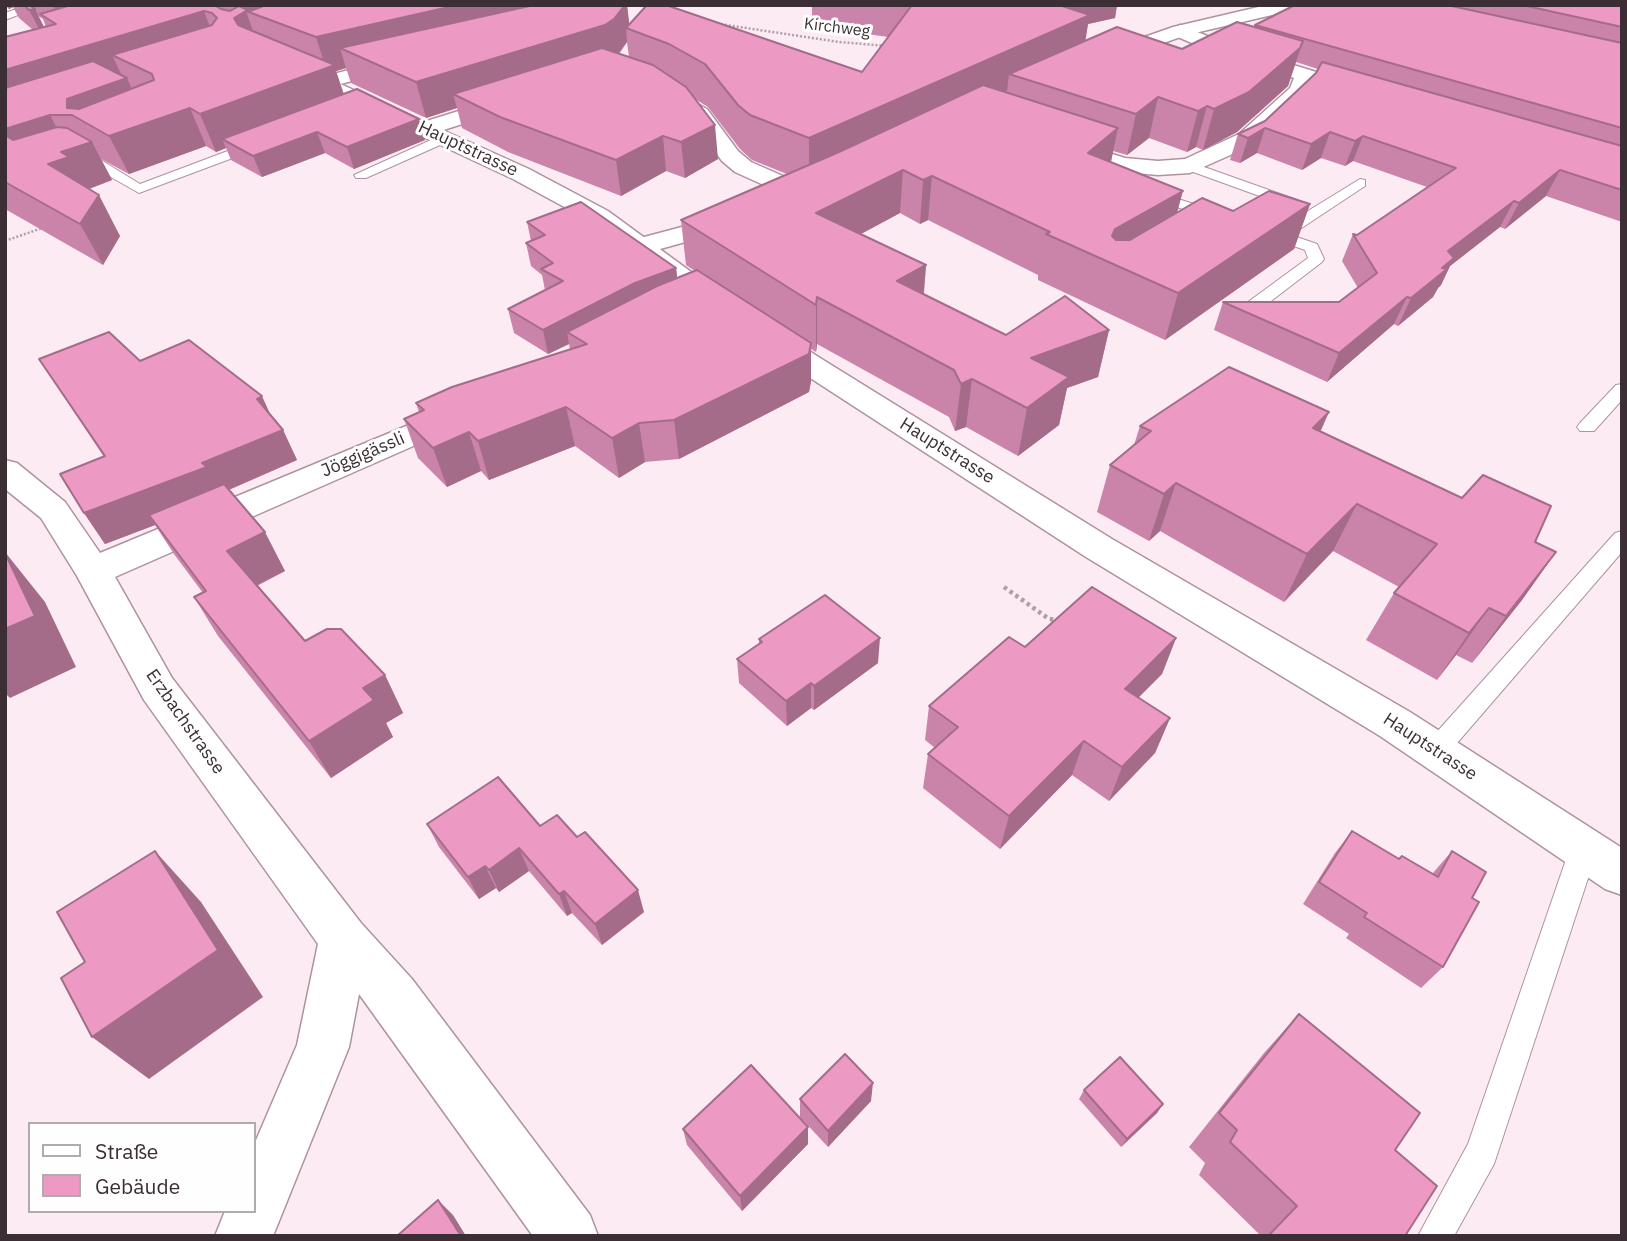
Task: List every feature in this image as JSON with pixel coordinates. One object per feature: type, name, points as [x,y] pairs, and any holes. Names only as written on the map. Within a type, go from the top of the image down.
[{"type":"street","points":[[1081,66],[1180,31],[1201,17],[1292,5]]},
{"type":"street","points":[[1180,31],[1225,50],[1382,99]]},
{"type":"street","points":[[326,82],[418,58]]},
{"type":"street","name":"Hauptstrasse","points":[[277,63],[367,101],[582,206],[642,246],[687,300],[1436,750],[1622,874]]},
{"type":"street","points":[[1047,140],[1127,179],[1158,169],[1190,166],[1247,139],[1264,126],[1277,109],[1299,91],[1306,75]]},
{"type":"street","points":[[654,88],[699,114],[730,156],[743,167],[808,196]]},
{"type":"street","points":[[435,134],[530,94]]},
{"type":"street","points":[[642,246],[765,211],[830,186]]},
{"type":"street","name":"Jöggigässli","points":[[93,571],[488,401]]},
{"type":"street","name":"Erzbachstrasse","points":[[5,471],[53,510],[93,571],[158,688],[344,939],[394,997],[569,1236]]},
{"type":"street","points":[[256,1207],[323,1047],[344,939]]},
{"type":"street","points":[[244,1236],[254,1213]]},
{"type":"lane","points":[[5,17],[39,5]]},
{"type":"lane","points":[[342,111],[367,101]]},
{"type":"lane","points":[[361,175],[435,134]]},
{"type":"lane","points":[[66,162],[76,159],[90,160],[139,189],[266,140]]},
{"type":"lane","points":[[1190,166],[1300,206]]},
{"type":"lane","points":[[1127,179],[1224,218],[1194,230]]},
{"type":"lane","points":[[1278,236],[1360,183]]},
{"type":"lane","points":[[1235,320],[1316,259],[1312,247],[1254,228]]},
{"type":"lane","points":[[1587,427],[1622,389]]},
{"type":"lane","points":[[1436,750],[1622,537]]},
{"type":"lane","points":[[1435,1236],[1482,1152],[1584,848]]},
{"type":"path","name":"Kirchweg","points":[[708,23],[839,41],[898,45]]},
{"type":"path","points":[[5,241],[51,225]]},
{"type":"path","points":[[1004,587],[1049,618],[1069,621]]},
{"type":"building","points":[[71,5],[214,5],[230,11],[239,6],[250,11],[266,5],[458,5],[316,37],[246,11],[234,18],[238,25],[335,65],[200,114],[190,108],[109,136],[72,115],[50,115],[5,129],[5,88],[93,61],[127,78],[67,99],[67,108],[79,109],[154,80],[152,74],[112,55],[212,25],[217,18],[204,11],[5,70],[5,37],[56,24],[40,14]]},
{"type":"building","points":[[534,5],[625,5],[614,19],[605,25],[416,82],[340,48]]},
{"type":"building","points":[[647,5],[666,5],[862,72],[912,5],[1059,5],[1090,15],[809,138],[750,115],[738,105],[705,64],[669,44],[626,28]]},
{"type":"building","points":[[1295,5],[1447,5],[1622,43],[1622,128],[1255,25]]},
{"type":"building","points":[[1522,5],[1622,5],[1622,27]]},
{"type":"building","points":[[1237,22],[1303,41],[1300,48],[1249,92],[1214,109],[1207,106],[1198,111],[1158,97],[1136,114],[1009,74],[1117,27],[1182,49]]},
{"type":"building","points":[[602,48],[653,65],[686,87],[715,125],[681,142],[663,136],[616,160],[500,117],[453,94]]},
{"type":"building","points":[[1322,62],[1622,146],[1622,190],[1560,170],[1519,203],[1514,201],[1448,251],[1454,258],[1442,268],[1447,269],[1411,298],[1407,297],[1339,353],[1223,302],[1339,302],[1377,273],[1353,234],[1357,235],[1456,168],[1363,136],[1355,141],[1330,132],[1311,144],[1265,128],[1248,138],[1238,134],[1265,121],[1316,73]]},
{"type":"building","points":[[983,85],[1118,128],[1088,153],[1183,191],[1115,229],[1112,236],[1116,240],[1130,240],[1202,198],[1233,211],[1269,191],[1310,204],[1178,293],[1046,234],[1050,232],[932,176],[923,180],[903,170],[816,213],[926,265],[897,281],[1006,335],[1065,296],[1109,330],[1031,358],[1069,377],[1027,408],[972,379],[961,384],[954,370],[817,297],[816,305],[681,220],[839,152]]},
{"type":"building","points":[[357,89],[419,119],[347,147],[317,132],[253,156],[222,139]]},
{"type":"building","points":[[57,127],[67,128],[92,142],[61,152],[69,157],[48,164],[99,195],[80,224],[5,182],[5,135],[13,140]]},
{"type":"building","points":[[581,202],[676,268],[635,283],[543,330],[508,309],[563,281],[541,269],[553,263],[526,243],[545,235],[527,222]]},
{"type":"building","points":[[697,270],[811,343],[809,354],[674,420],[639,423],[612,438],[566,407],[478,441],[469,432],[433,448],[404,419],[424,410],[416,403],[452,387],[587,344],[567,332],[657,286]]},
{"type":"building","points":[[109,332],[140,361],[189,340],[262,396],[257,399],[283,430],[202,463],[207,467],[84,513],[60,474],[105,456],[39,359]]},
{"type":"building","points":[[1229,367],[1329,412],[1313,428],[1462,498],[1483,475],[1551,506],[1535,542],[1556,552],[1506,616],[1489,608],[1469,633],[1394,593],[1437,544],[1357,504],[1307,554],[1176,483],[1164,494],[1110,465],[1151,431],[1140,426]]},
{"type":"building","points":[[224,484],[265,532],[227,551],[305,641],[327,629],[341,629],[385,675],[363,688],[374,700],[309,741],[194,597],[206,591],[149,515]]},
{"type":"building","points":[[5,553],[35,616],[5,629]]},
{"type":"building","points":[[1092,587],[1176,638],[1125,689],[1170,718],[1122,767],[1084,741],[1009,816],[928,754],[958,727],[929,706],[1009,637],[1025,647]]},
{"type":"building","points":[[825,595],[880,638],[814,686],[811,683],[786,701],[737,659],[762,642],[759,639]]},
{"type":"building","points":[[498,777],[540,826],[557,815],[577,837],[585,832],[638,890],[595,924],[564,891],[559,894],[519,848],[489,870],[485,866],[468,877],[427,824]]},
{"type":"building","points":[[1352,831],[1399,859],[1402,856],[1438,877],[1452,851],[1486,872],[1472,898],[1479,902],[1443,967],[1364,917],[1367,913],[1319,882]]},
{"type":"building","points":[[155,851],[218,950],[92,1037],[61,978],[85,962],[57,912]]},
{"type":"building","points":[[1299,1014],[1420,1113],[1395,1150],[1437,1186],[1405,1236],[1268,1236],[1297,1206],[1230,1142],[1237,1130],[1219,1113]]},
{"type":"building","points":[[845,1054],[873,1083],[828,1131],[800,1099]]},
{"type":"building","points":[[1120,1057],[1163,1104],[1127,1139],[1084,1090]]},
{"type":"building","points":[[751,1065],[808,1127],[740,1196],[683,1129]]},
{"type":"building","points":[[438,1200],[461,1236],[397,1236]]}]
